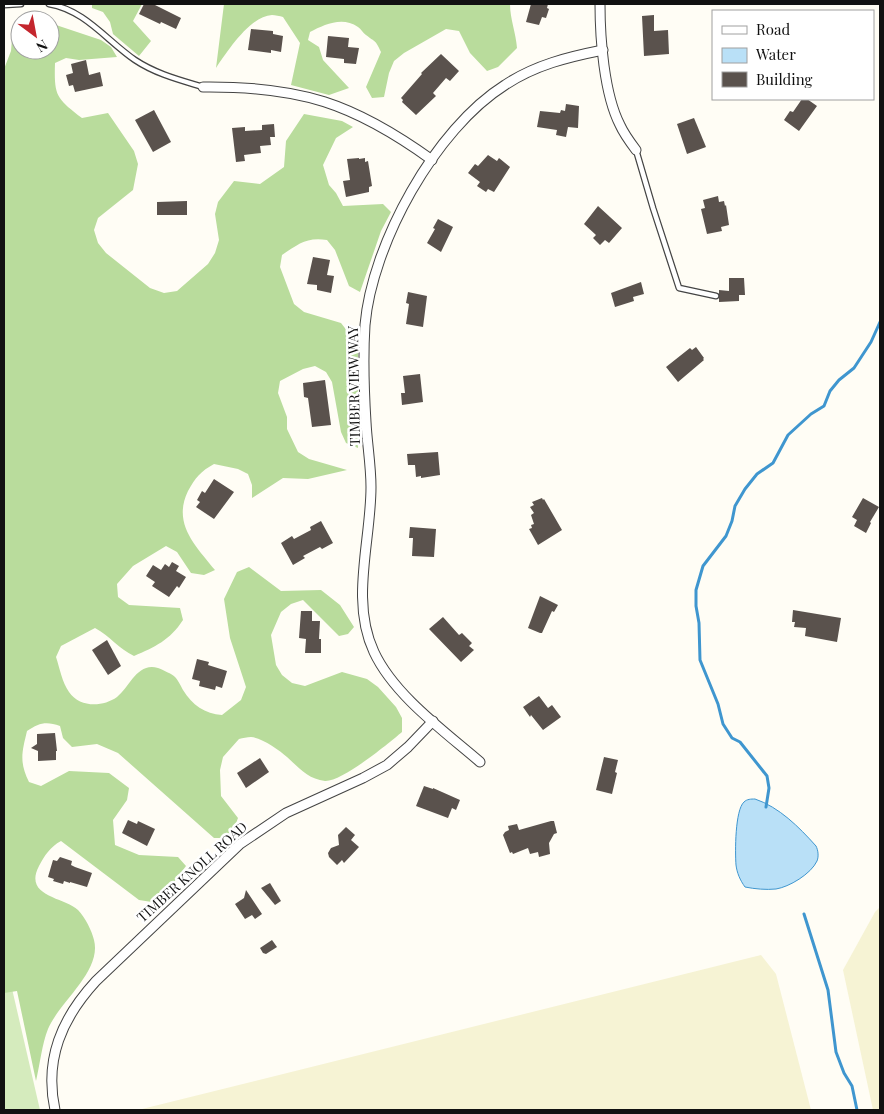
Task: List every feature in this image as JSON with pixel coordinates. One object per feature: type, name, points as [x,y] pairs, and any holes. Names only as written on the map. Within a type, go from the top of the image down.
[{"type":"street","points":[[600,4],[603,50],[608,84],[622,130],[636,150]]},
{"type":"street","name":"TIMBER VIEW WAY","points":[[480,762],[398,688],[379,661],[366,629],[363,595],[371,486],[364,381],[368,307],[376,270],[390,232],[406,200],[432,160],[468,115],[503,86],[536,68],[551,62],[603,50]]},
{"type":"street","points":[[204,87],[263,88],[302,95],[336,104],[389,130],[432,160]]},
{"type":"street","name":"TIMBER KNOLL ROAD","points":[[55,1110],[52,1075],[59,1039],[75,1005],[96,981],[240,844],[306,802],[387,765],[408,747],[433,721]]},
{"type":"lane","points":[[4,5],[21,4]]},
{"type":"lane","points":[[49,4],[64,8],[80,16],[131,58],[180,80],[204,87]]},
{"type":"lane","points":[[636,150],[679,288],[716,296]]},
{"type":"shaded area","points":[[880,907],[880,1110],[873,1110],[843,970],[875,912]]},
{"type":"shaded area","points":[[761,955],[776,974],[811,1110],[138,1110]]},
{"type":"green space","points":[[92,4],[142,4],[133,21],[151,41],[139,56],[113,34],[110,22],[103,12],[92,8]]},
{"type":"green space","points":[[224,4],[510,4],[517,48],[498,67],[487,71],[470,53],[459,31],[446,29],[404,53],[394,61],[389,73],[384,97],[372,98],[366,87],[381,52],[379,48],[358,27],[346,22],[333,23],[310,32],[308,40],[319,47],[323,60],[349,88],[329,95],[291,85],[300,43],[283,17],[280,16],[272,15],[256,21],[240,36],[216,68]]},
{"type":"green space","points":[[60,26],[101,40],[111,47],[117,57],[79,60],[66,58],[55,63],[56,90],[62,101],[82,118],[108,113],[134,151],[138,164],[133,190],[98,218],[94,230],[98,243],[106,253],[150,288],[164,293],[177,291],[208,264],[215,253],[219,240],[215,214],[218,202],[234,181],[260,184],[284,167],[286,141],[304,114],[342,121],[353,127],[336,138],[323,165],[329,185],[343,206],[383,204],[391,212],[381,231],[360,292],[349,286],[335,250],[327,240],[308,241],[282,255],[280,267],[294,304],[304,312],[341,323],[358,345],[358,448],[346,443],[341,432],[332,382],[326,372],[315,366],[303,369],[280,381],[278,393],[287,417],[287,429],[298,452],[309,459],[347,470],[308,479],[283,478],[252,498],[252,485],[248,474],[238,469],[214,464],[205,469],[188,491],[183,514],[188,534],[215,570],[204,575],[191,573],[177,552],[166,546],[133,566],[117,584],[118,597],[129,605],[180,608],[183,620],[178,627],[162,642],[134,656],[95,628],[61,646],[56,657],[69,692],[79,701],[92,704],[105,703],[122,693],[139,672],[151,667],[170,673],[175,677],[187,695],[199,708],[210,713],[222,715],[241,700],[246,687],[230,638],[224,599],[237,572],[249,567],[281,591],[321,590],[340,605],[354,627],[348,634],[339,636],[303,600],[291,604],[281,612],[271,635],[276,665],[282,675],[292,683],[305,686],[342,672],[367,679],[378,687],[396,707],[402,718],[402,732],[353,769],[333,780],[325,781],[309,775],[284,754],[265,742],[251,737],[239,739],[223,757],[220,770],[221,796],[238,818],[227,836],[214,838],[118,753],[97,744],[72,747],[63,738],[60,726],[55,724],[35,726],[27,731],[22,757],[29,782],[41,786],[69,771],[109,773],[129,788],[127,800],[113,820],[115,845],[139,855],[178,857],[186,866],[171,886],[152,902],[139,900],[61,841],[46,855],[39,866],[36,884],[47,895],[72,906],[81,913],[92,932],[95,952],[86,974],[48,1029],[36,1081],[17,991],[4,993],[4,69],[10,54],[10,60],[60,60]]},
{"type":"green space","points":[[4,954],[40,1110],[4,1110]]},
{"type":"water","points":[[755,799],[772,807],[788,818],[817,849],[817,861],[810,871],[793,883],[781,888],[757,889],[745,887],[737,871],[736,841],[739,813],[744,802]]},
{"type":"building","points":[[144,4],[153,4],[181,18],[176,29],[139,14]]},
{"type":"building","points":[[531,4],[548,4],[547,8],[549,9],[546,18],[542,17],[539,25],[526,22]]},
{"type":"building","points":[[654,15],[654,31],[668,30],[669,54],[644,56],[642,16]]},
{"type":"building","points":[[251,29],[273,31],[273,34],[283,36],[281,52],[271,50],[271,53],[248,50]]},
{"type":"building","points":[[328,36],[349,38],[348,47],[359,48],[356,64],[344,63],[344,59],[326,57]]},
{"type":"building","points":[[441,54],[459,71],[450,81],[446,78],[433,93],[436,96],[416,115],[402,102],[401,98],[421,73]]},
{"type":"building","points":[[86,60],[89,75],[100,72],[103,86],[75,92],[73,85],[69,86],[66,75],[73,73],[71,64]]},
{"type":"building","points":[[801,100],[808,100],[817,106],[799,131],[784,120],[790,111],[793,112]]},
{"type":"building","points":[[566,104],[579,106],[578,128],[568,127],[566,137],[556,135],[557,130],[537,127],[540,111],[560,113],[561,110],[565,111]]},
{"type":"building","points":[[154,110],[171,142],[153,152],[135,120]]},
{"type":"building","points":[[694,118],[706,147],[687,154],[677,124]]},
{"type":"building","points":[[274,124],[275,137],[270,137],[271,145],[260,146],[261,153],[244,155],[245,161],[236,162],[232,128],[245,127],[245,131],[262,130],[262,125]]},
{"type":"building","points":[[488,155],[497,161],[499,158],[510,167],[494,192],[488,189],[486,192],[477,186],[480,182],[468,173],[475,164],[478,166]]},
{"type":"building","points":[[365,158],[365,162],[368,161],[372,186],[369,187],[369,192],[346,197],[343,181],[350,180],[347,159]]},
{"type":"building","points":[[718,196],[719,202],[724,201],[726,205],[729,225],[721,227],[722,231],[707,234],[701,209],[705,208],[703,200]]},
{"type":"building","points":[[187,201],[187,215],[157,215],[157,202]]},
{"type":"building","points":[[598,206],[622,228],[609,243],[605,240],[600,245],[593,238],[596,235],[584,224]]},
{"type":"building","points":[[438,219],[453,227],[441,252],[427,243]]},
{"type":"building","points":[[313,257],[330,260],[327,275],[334,276],[331,293],[317,290],[317,285],[307,284]]},
{"type":"building","points":[[729,278],[744,278],[745,295],[739,295],[739,301],[719,302],[719,290],[729,291]]},
{"type":"building","points":[[641,282],[644,294],[633,297],[634,301],[615,307],[611,293]]},
{"type":"building","points":[[408,292],[427,296],[423,327],[406,324],[409,304],[406,303]]},
{"type":"building","points":[[696,347],[704,360],[678,382],[666,367],[690,348],[692,350]]},
{"type":"building","points":[[420,374],[423,402],[402,405],[401,393],[405,393],[403,376]]},
{"type":"building","points":[[325,380],[331,425],[312,427],[308,398],[304,397],[303,383]]},
{"type":"building","points":[[438,452],[440,475],[416,477],[415,465],[408,465],[407,454]]},
{"type":"building","points":[[214,479],[234,492],[214,519],[196,507],[200,502],[197,500],[202,491],[205,493]]},
{"type":"building","points":[[542,498],[562,530],[538,545],[529,529],[534,524],[531,515],[534,513],[530,507],[534,505],[532,502]]},
{"type":"building","points":[[863,498],[879,507],[866,533],[854,526],[857,520],[852,517]]},
{"type":"building","points":[[321,521],[333,543],[303,556],[305,558],[293,565],[281,543],[292,536],[294,539],[311,530],[310,527]]},
{"type":"building","points":[[410,527],[436,529],[434,557],[412,556],[413,538],[409,538]]},
{"type":"building","points":[[172,562],[179,566],[176,571],[186,577],[179,588],[177,586],[169,597],[152,586],[155,582],[146,576],[153,565],[161,570],[165,564],[169,567]]},
{"type":"building","points":[[540,596],[558,605],[554,612],[552,611],[542,633],[528,628]]},
{"type":"building","points":[[793,610],[841,618],[837,642],[805,636],[806,628],[794,627],[795,622],[792,622]]},
{"type":"building","points":[[301,611],[312,611],[312,621],[320,621],[319,639],[321,639],[321,653],[305,653],[306,639],[299,638]]},
{"type":"building","points":[[443,617],[459,635],[462,633],[472,643],[469,646],[474,650],[461,662],[429,629]]},
{"type":"building","points":[[107,640],[121,666],[108,675],[92,650]]},
{"type":"building","points":[[197,659],[209,662],[208,665],[227,671],[222,688],[216,686],[215,690],[199,686],[200,681],[192,679]]},
{"type":"building","points":[[539,696],[548,708],[552,705],[561,717],[543,730],[523,707]]},
{"type":"building","points":[[55,733],[56,760],[38,761],[38,751],[31,748],[37,744],[37,734]]},
{"type":"building","points":[[604,757],[618,760],[612,794],[596,790]]},
{"type":"building","points":[[260,758],[269,772],[246,788],[237,773]]},
{"type":"building","points":[[424,786],[460,800],[456,810],[452,808],[448,818],[416,806]]},
{"type":"building","points":[[128,820],[137,824],[138,821],[155,829],[147,846],[122,833]]},
{"type":"building","points":[[554,821],[557,833],[554,834],[549,843],[550,854],[539,857],[538,852],[530,854],[528,848],[513,854],[512,852],[510,853],[503,835],[509,830],[508,826],[517,824],[519,830]]},
{"type":"building","points":[[346,827],[355,835],[351,840],[359,847],[344,863],[342,860],[337,865],[329,857],[328,853],[331,848],[339,845],[338,835]]},
{"type":"building","points":[[60,857],[72,861],[71,865],[75,867],[92,873],[87,887],[64,881],[63,884],[53,881],[54,879],[48,877],[53,860],[57,861]]},
{"type":"building","points":[[270,883],[281,901],[275,905],[261,888]]},
{"type":"building","points":[[246,890],[262,914],[255,919],[252,915],[245,919],[235,904],[244,898]]},
{"type":"building","points":[[272,940],[277,947],[266,954],[263,953],[260,948]]},
{"type":"waterway","points":[[766,807],[769,788],[767,776],[740,742],[732,738],[723,724],[718,704],[700,660],[696,590],[703,566],[726,536],[735,506],[745,489],[757,474],[773,463],[788,435],[811,414],[824,406],[830,391],[839,380],[854,368],[871,342],[880,322]]},
{"type":"waterway","points":[[804,914],[828,990],[836,1052],[844,1073],[852,1086],[857,1110]]}]
